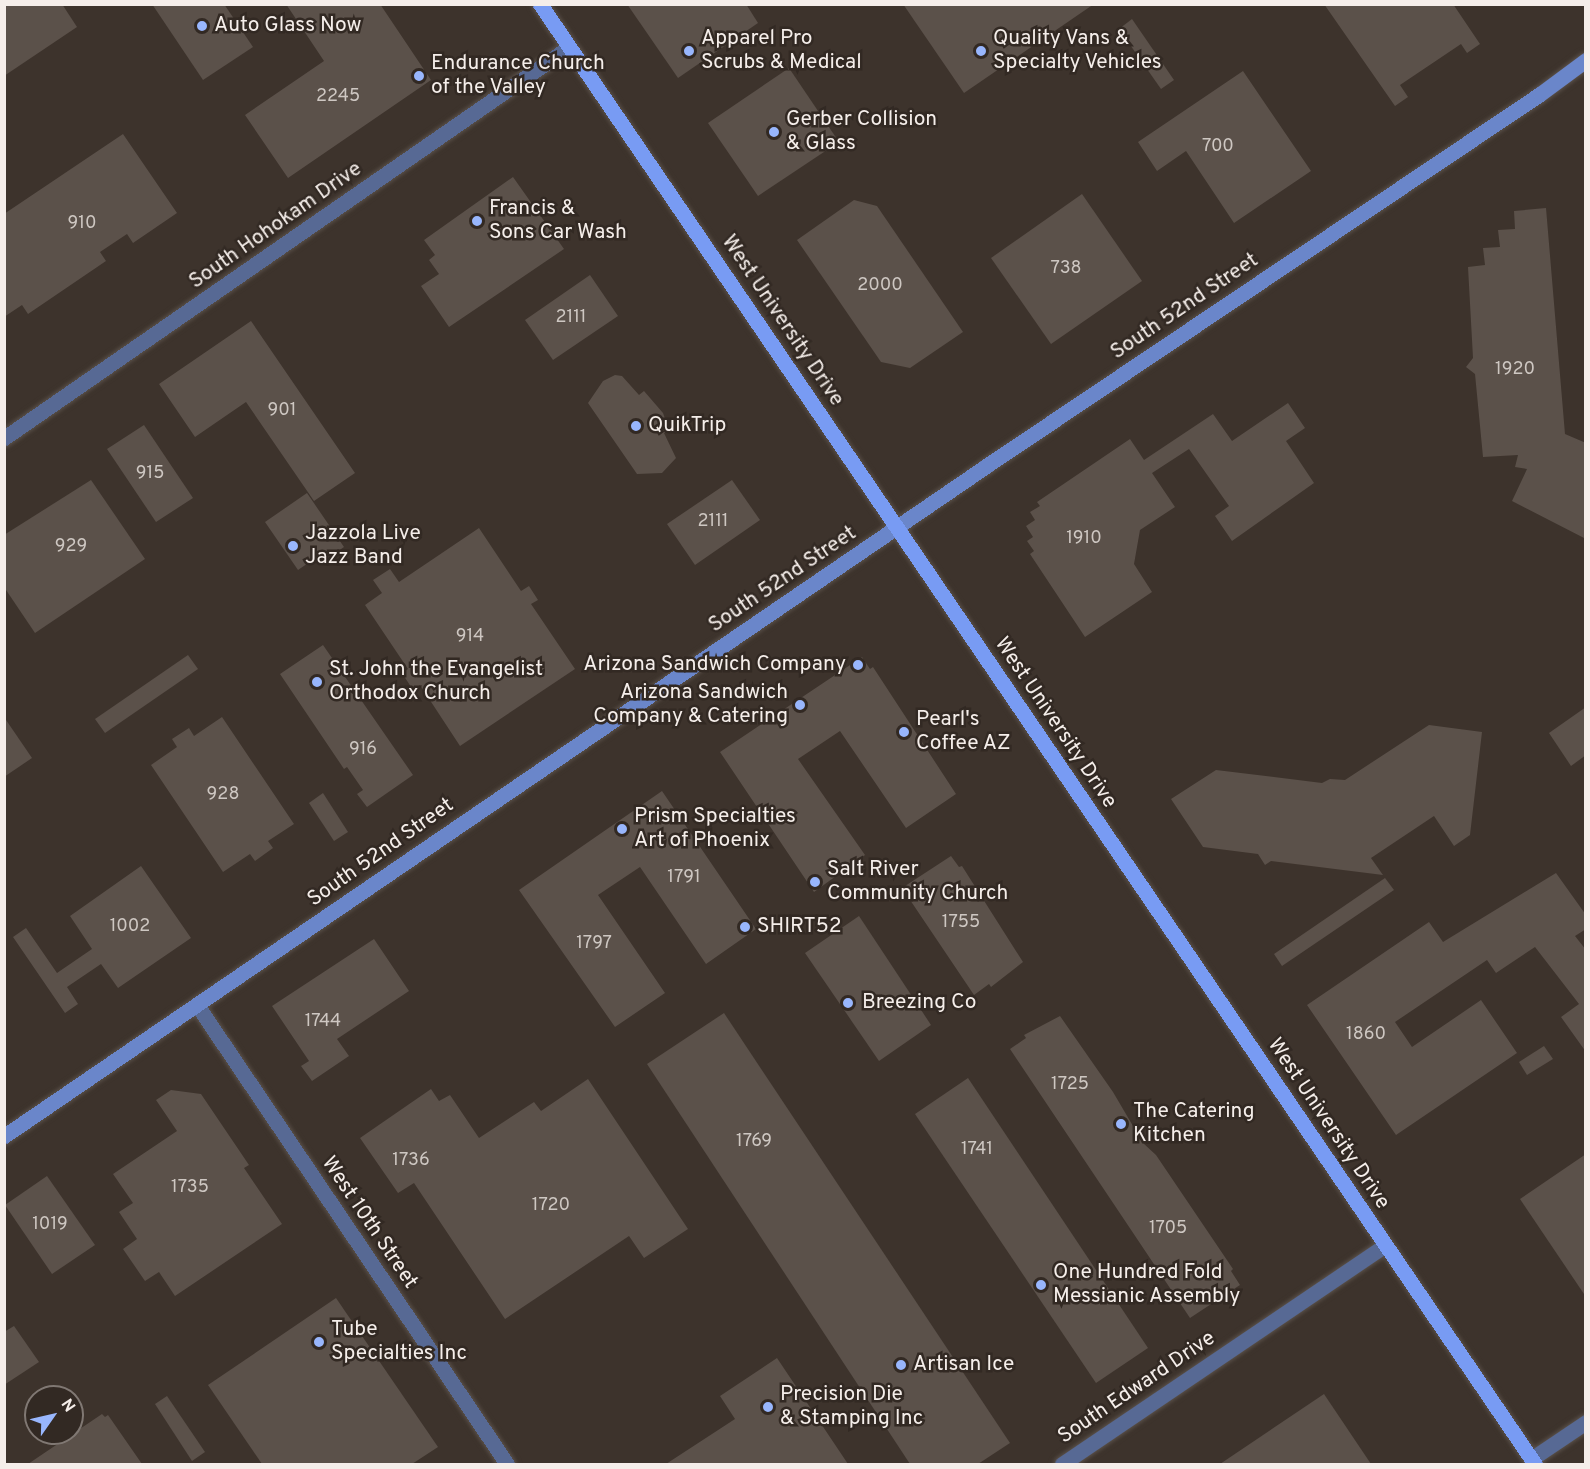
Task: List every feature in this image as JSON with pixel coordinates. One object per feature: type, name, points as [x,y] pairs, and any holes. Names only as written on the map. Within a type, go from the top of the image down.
[{"type":"main road","name":"West University Drive","points":[[540,4],[1533,1462]]},
{"type":"main road","name":"South 52nd Street","points":[[4,1136],[897,527],[1540,94],[1586,60]]},
{"type":"street","name":"South Hohokam Drive","points":[[4,438],[569,47]]},
{"type":"street","name":"West 10th Street","points":[[197,1005],[507,1464]]},
{"type":"street","name":"South Edward Drive","points":[[1062,1464],[1385,1245]]},
{"type":"street","points":[[1533,1462],[1586,1422]]},
{"type":"building","points":[[4,4],[62,4],[77,27],[4,76]]},
{"type":"building","name":"Auto Glass Now","points":[[152,4],[224,4],[253,47],[203,80]]},
{"type":"building","points":[[286,4],[380,4],[431,80],[288,178],[245,115],[324,61]]},
{"type":"building","name":"Apparel Pro Scrubs & Medical","points":[[627,4],[746,4],[758,23],[678,78]]},
{"type":"building","name":"Quality Vans & Specialty Vehicles","points":[[903,4],[1094,4],[964,93]]},
{"type":"building","points":[[1324,4],[1453,4],[1480,44],[1467,53],[1461,44],[1400,85],[1408,97],[1395,106]]},
{"type":"building","points":[[1132,19],[1174,80],[1161,89],[1119,29]]},
{"type":"building","name":"Gerber Collision & Glass","points":[[789,68],[839,142],[758,196],[708,123]]},
{"type":"building","points":[[1243,71],[1311,171],[1234,223],[1186,151],[1157,171],[1138,142]]},
{"type":"building","points":[[123,134],[177,213],[133,243],[127,234],[100,252],[106,261],[28,314],[22,305],[4,317],[4,214]]},
{"type":"building","points":[[513,177],[564,249],[449,327],[421,286],[439,274],[429,260],[435,255],[424,240]]},
{"type":"building","points":[[1082,194],[1142,281],[1051,344],[991,258]]},
{"type":"building","points":[[854,200],[877,206],[963,332],[910,368],[881,362],[797,240]]},
{"type":"building","points":[[1546,208],[1565,434],[1586,443],[1586,539],[1512,501],[1527,469],[1515,467],[1518,455],[1483,457],[1475,374],[1466,367],[1473,358],[1468,267],[1485,265],[1483,248],[1500,247],[1498,230],[1515,229],[1514,211]]},
{"type":"building","points":[[590,275],[618,316],[553,360],[525,320]]},
{"type":"building","points":[[251,321],[355,473],[314,501],[246,402],[195,437],[159,384]]},
{"type":"building","name":"QuikTrip","points":[[615,375],[622,376],[639,395],[644,391],[663,413],[669,430],[664,433],[676,458],[662,473],[637,474],[588,403],[603,381]]},
{"type":"building","points":[[1288,403],[1305,428],[1286,441],[1314,483],[1232,541],[1215,516],[1229,506],[1189,449],[1152,473],[1175,507],[1140,530],[1134,564],[1152,592],[1085,637],[1030,554],[1034,551],[1027,541],[1033,537],[1026,526],[1035,520],[1030,512],[1040,506],[1037,502],[1130,439],[1144,460],[1213,414],[1232,441]]},
{"type":"building","points":[[144,425],[193,498],[156,522],[107,449]]},
{"type":"building","points":[[91,480],[145,559],[35,633],[4,587],[4,535]]},
{"type":"building","name":"QuikTrip","points":[[732,480],[760,520],[695,565],[667,524]]},
{"type":"building","points":[[307,493],[344,547],[321,563],[317,557],[298,570],[265,522]]},
{"type":"building","points":[[479,528],[521,591],[529,586],[538,600],[531,604],[575,669],[460,746],[420,685],[413,690],[402,673],[408,669],[365,605],[382,593],[373,580],[390,569],[399,582]]},
{"type":"building","points":[[323,645],[413,775],[367,807],[357,794],[363,790],[347,767],[344,769],[280,674]]},
{"type":"building","points":[[188,655],[198,669],[105,733],[95,719]]},
{"type":"building","points":[[862,657],[870,669],[873,667],[956,794],[906,828],[840,731],[798,759],[865,855],[814,892],[720,752]]},
{"type":"building","points":[[1586,707],[1586,755],[1571,766],[1549,733]]},
{"type":"building","points":[[4,717],[32,758],[4,777]]},
{"type":"building","points":[[222,717],[294,824],[268,841],[273,848],[255,861],[250,854],[223,872],[151,765],[177,747],[172,739],[189,728],[194,736]]},
{"type":"building","points":[[1429,725],[1482,732],[1470,835],[1454,846],[1434,816],[1371,858],[1383,875],[1271,861],[1265,865],[1258,854],[1203,847],[1171,799],[1216,770],[1322,783],[1330,779],[1345,780]]},
{"type":"building","points":[[662,791],[756,929],[706,964],[640,867],[598,895],[665,993],[615,1027],[519,890]]},
{"type":"building","points":[[323,793],[348,832],[334,841],[309,803]]},
{"type":"building","points":[[951,856],[959,867],[962,866],[1023,962],[991,987],[989,984],[974,995],[902,888]]},
{"type":"building","points":[[141,866],[191,938],[118,988],[101,964],[67,987],[78,1004],[65,1013],[13,937],[26,928],[57,973],[92,949],[70,916]]},
{"type":"building","points":[[1556,873],[1586,915],[1586,929],[1575,936],[1586,950],[1586,1052],[1561,1017],[1579,1004],[1535,947],[1496,973],[1487,960],[1395,1022],[1412,1047],[1481,1000],[1517,1053],[1396,1135],[1307,1005],[1429,922],[1443,942]]},
{"type":"building","points":[[1385,878],[1394,890],[1282,966],[1274,954]]},
{"type":"building","points":[[859,916],[931,1025],[879,1061],[805,953]]},
{"type":"building","points":[[374,939],[409,991],[337,1039],[349,1056],[312,1081],[301,1066],[309,1061],[272,1006]]},
{"type":"building","points":[[724,1013],[1010,1443],[978,1464],[910,1464],[647,1064]]},
{"type":"building","points":[[1060,1016],[1113,1092],[1143,1143],[1156,1155],[1233,1269],[1231,1271],[1240,1285],[1190,1318],[1010,1049],[1026,1038],[1024,1035]]},
{"type":"building","points":[[1544,1046],[1553,1059],[1527,1075],[1519,1062]]},
{"type":"building","points":[[968,1078],[1148,1348],[1096,1383],[915,1114]]},
{"type":"building","points":[[588,1079],[688,1229],[644,1258],[629,1236],[505,1319],[414,1183],[398,1193],[360,1138],[431,1089],[439,1101],[450,1095],[479,1138],[534,1102],[541,1111]]},
{"type":"building","points":[[171,1090],[201,1094],[249,1165],[244,1168],[282,1224],[175,1296],[159,1272],[145,1281],[123,1249],[137,1239],[119,1212],[133,1203],[113,1174],[177,1131],[156,1100]]},
{"type":"building","points":[[1586,1154],[1586,1297],[1520,1199]]},
{"type":"building","points":[[47,1176],[95,1245],[52,1274],[5,1205]]},
{"type":"building","name":"Tube Specialties Inc","points":[[336,1298],[438,1447],[412,1464],[262,1464],[208,1385]]},
{"type":"building","points":[[14,1326],[39,1362],[4,1385],[4,1332]]},
{"type":"building","name":"Precision Die & Stamping Inc","points":[[777,1358],[848,1464],[666,1464],[735,1419],[720,1396]]},
{"type":"building","points":[[1324,1394],[1371,1464],[1220,1464]]},
{"type":"building","points":[[167,1396],[205,1452],[192,1461],[155,1404]]},
{"type":"building","points":[[102,1414],[105,1417],[108,1415],[142,1464],[28,1464],[56,1445],[84,1445],[84,1426]]},
{"type":"place","name":"Auto Glass Now","points":[[202,26]]},
{"type":"place","name":"Apparel Pro Scrubs & Medical","points":[[689,51]]},
{"type":"place","name":"Quality Vans & Specialty Vehicles","points":[[981,51]]},
{"type":"place","name":"Endurance Church of the Valley","points":[[419,76]]},
{"type":"place","name":"Gerber Collision & Glass","points":[[774,132]]},
{"type":"place","name":"Francis & Sons Car Wash","points":[[477,221]]},
{"type":"place","name":"QuikTrip","points":[[636,426]]},
{"type":"place","name":"Jazzola Live Jazz Band","points":[[293,546]]},
{"type":"place","name":"Arizona Sandwich Company","points":[[858,665]]},
{"type":"place","name":"St. John the Evangelist Orthodox Church","points":[[317,682]]},
{"type":"place","name":"Arizona Sandwich Company & Catering","points":[[800,705]]},
{"type":"place","name":"Pearl's Coffee AZ","points":[[904,732]]},
{"type":"place","name":"Prism Specialties Art of Phoenix","points":[[622,829]]},
{"type":"place","name":"Salt River Community Church","points":[[815,882]]},
{"type":"place","name":"SHIRT52","points":[[745,927]]},
{"type":"place","name":"Breezing Co","points":[[848,1003]]},
{"type":"place","name":"The Catering Kitchen","points":[[1121,1124]]},
{"type":"place","name":"One Hundred Fold Messianic Assembly","points":[[1041,1285]]},
{"type":"place","name":"Tube Specialties Inc","points":[[319,1342]]},
{"type":"place","name":"Artisan Ice","points":[[901,1365]]},
{"type":"place","name":"Precision Die & Stamping Inc","points":[[768,1407]]}]
